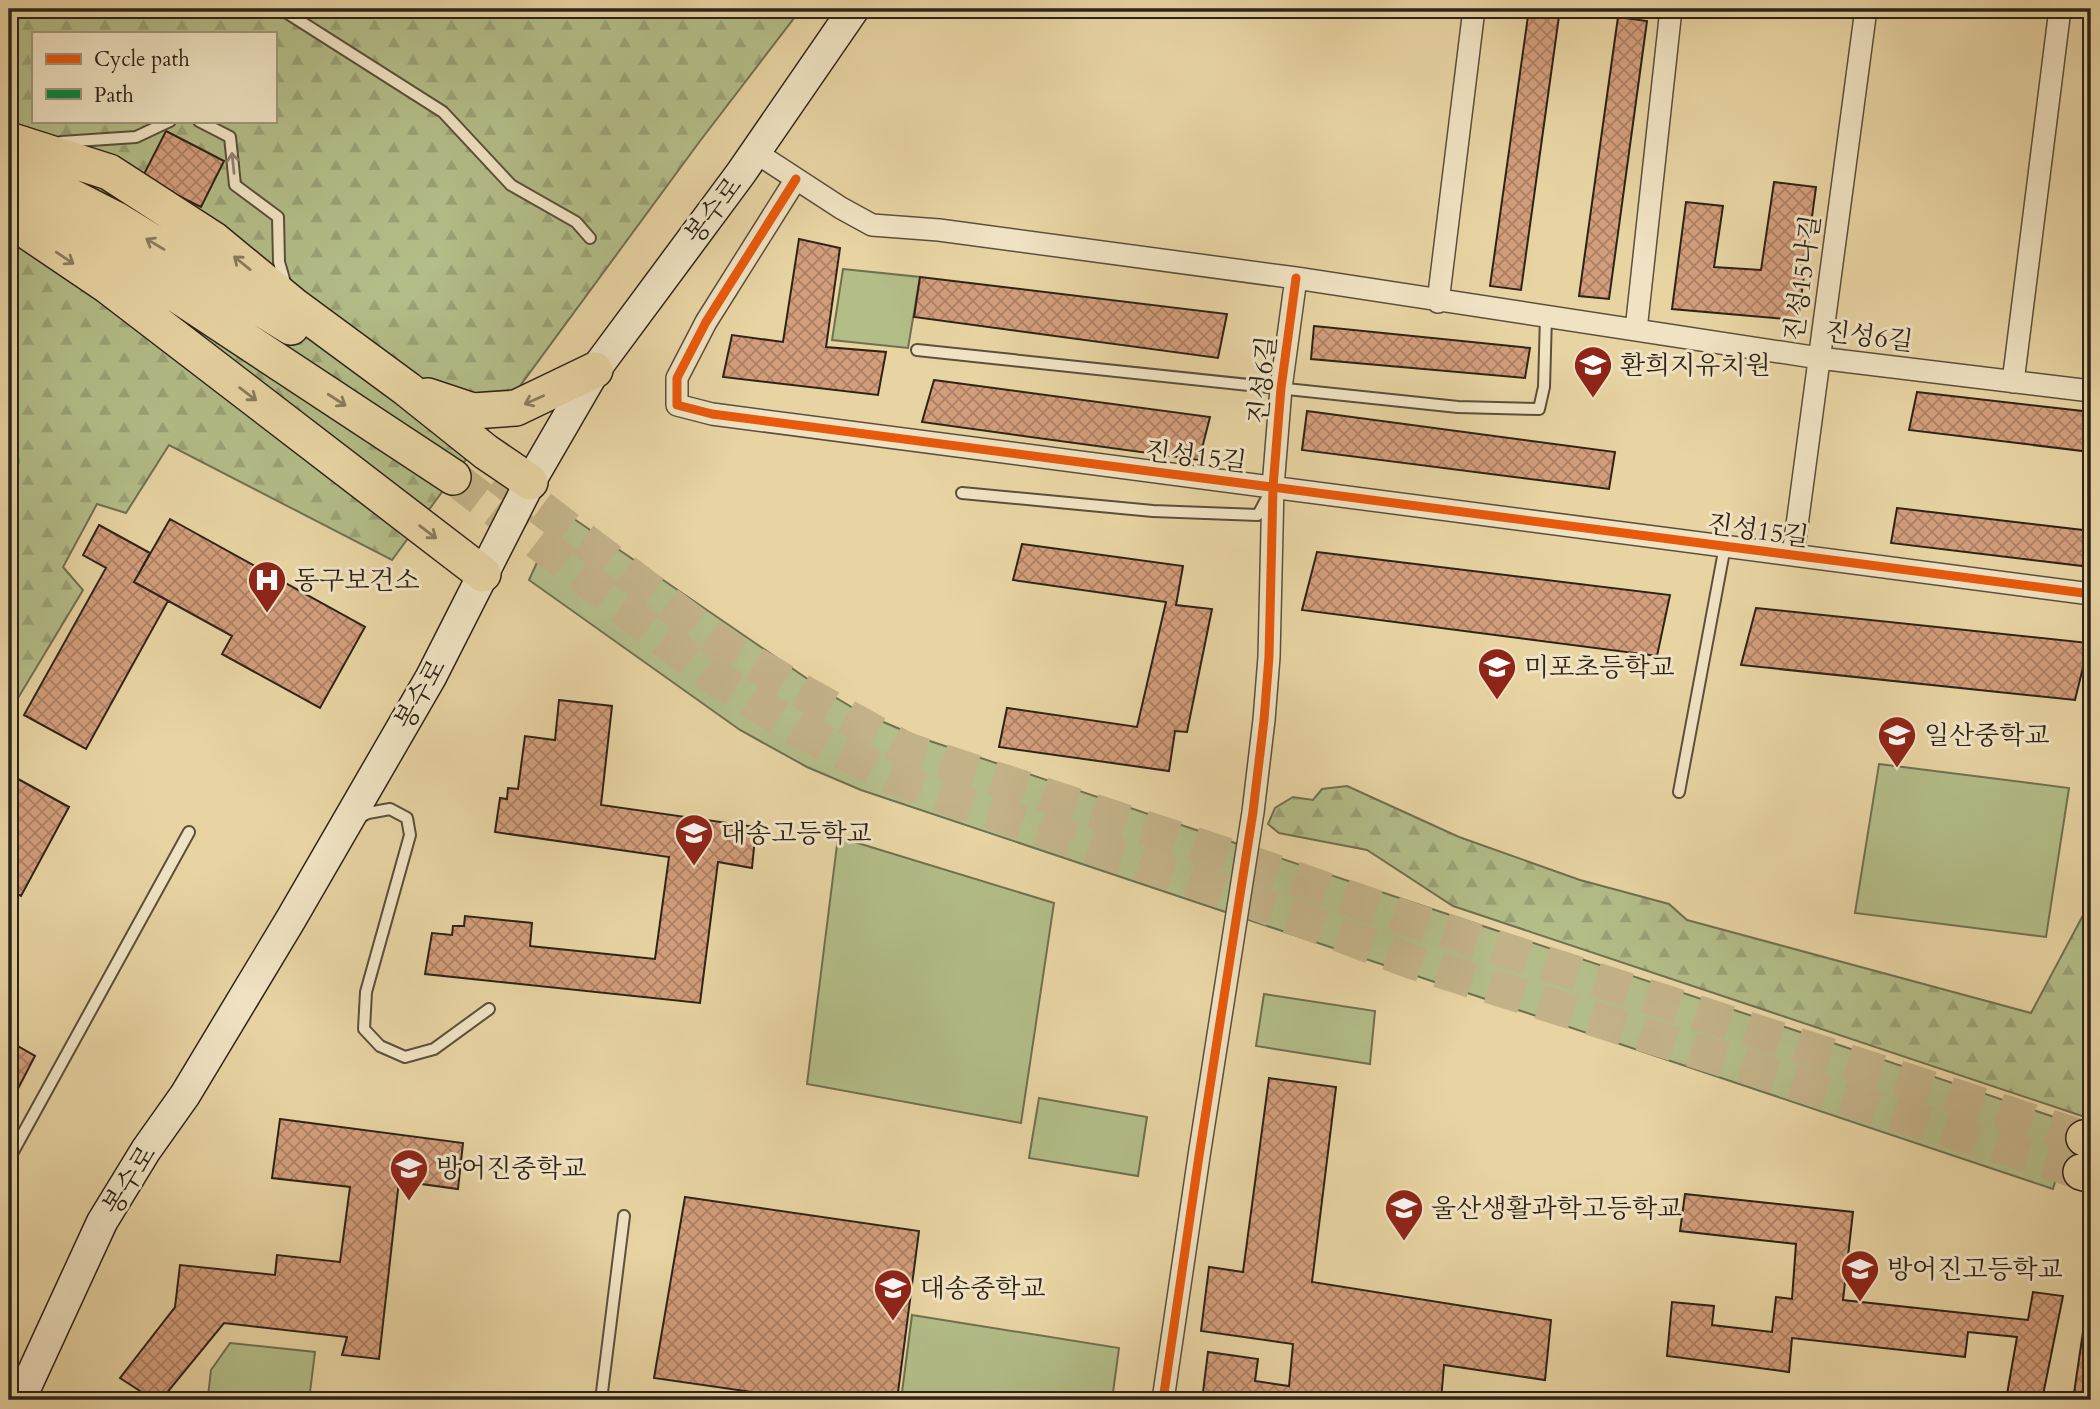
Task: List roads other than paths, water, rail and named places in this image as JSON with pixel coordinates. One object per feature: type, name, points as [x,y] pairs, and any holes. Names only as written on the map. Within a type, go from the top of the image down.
[{"type":"highway","points":[[10,149],[109,172],[214,240],[293,305],[407,389],[486,452],[530,482]]},
{"type":"highway","points":[[9,195],[103,246],[465,468],[283,322],[115,219],[10,149]]},
{"type":"highway","points":[[9,219],[108,286],[483,574]]},
{"type":"highway","points":[[407,389],[473,411],[516,408],[595,370]]},
{"type":"main road","name":"봉수로","points":[[20,1400],[102,1222],[146,1150],[217,1045],[345,826],[431,677],[530,482],[595,370],[755,152],[854,9]]},
{"type":"street","points":[[1438,302],[1474,9]]},
{"type":"street","points":[[1636,330],[1671,9]]},
{"type":"street","name":"진성15나길","points":[[1793,555],[1866,9]]},
{"type":"street","points":[[2013,382],[2060,9]]},
{"type":"street","name":"진성6길","points":[[755,152],[872,225],[939,230],[1296,278],[1438,302],[1819,358],[2091,391]]},
{"type":"street","name":"진성15길","points":[[796,179],[701,331],[677,378],[677,405],[712,414],[2091,594]]},
{"type":"street","name":"진성6길","points":[[1163,1400],[1253,811],[1264,720],[1269,657],[1273,487],[1281,388],[1296,278]]},
{"type":"lane","points":[[281,9],[443,113],[511,185],[576,222],[590,237]]},
{"type":"lane","points":[[10,149],[136,137],[168,122]]},
{"type":"lane","points":[[201,122],[230,138],[235,185],[278,217],[279,262],[293,305]]},
{"type":"lane","points":[[918,350],[1458,407],[1539,409],[1544,387],[1546,316]]},
{"type":"lane","points":[[962,493],[1153,511],[1258,515],[1273,487]]},
{"type":"lane","points":[[1679,792],[1725,546]]},
{"type":"lane","points":[[345,826],[368,813],[390,808],[407,818],[410,835],[366,992],[364,1029],[380,1046],[405,1058],[434,1049],[489,1009]]},
{"type":"lane","points":[[9,1159],[189,832]]},
{"type":"lane","points":[[601,1400],[624,1216]]},
{"type":"tunnel","points":[[498,476],[724,646],[905,749],[1248,862],[1415,921],[2084,1138]]},
{"type":"tunnel","points":[[453,477],[709,674],[797,729],[893,778],[1242,898],[1413,962],[2081,1172]]},
{"type":"place","name":"환희지유치원","points":[[1593,399]]},
{"type":"place","name":"동구보건소","points":[[267,614]]},
{"type":"place","name":"미포초등학교","points":[[1497,701]]},
{"type":"place","name":"일산중학교","points":[[1897,769]]},
{"type":"place","name":"대송고등학교","points":[[694,867]]},
{"type":"place","name":"방어진중학교","points":[[409,1202]]},
{"type":"place","name":"울산생활과학고등학교","points":[[1404,1242]]},
{"type":"place","name":"방어진고등학교","points":[[1860,1303]]},
{"type":"place","name":"대송중학교","points":[[893,1322]]}]
